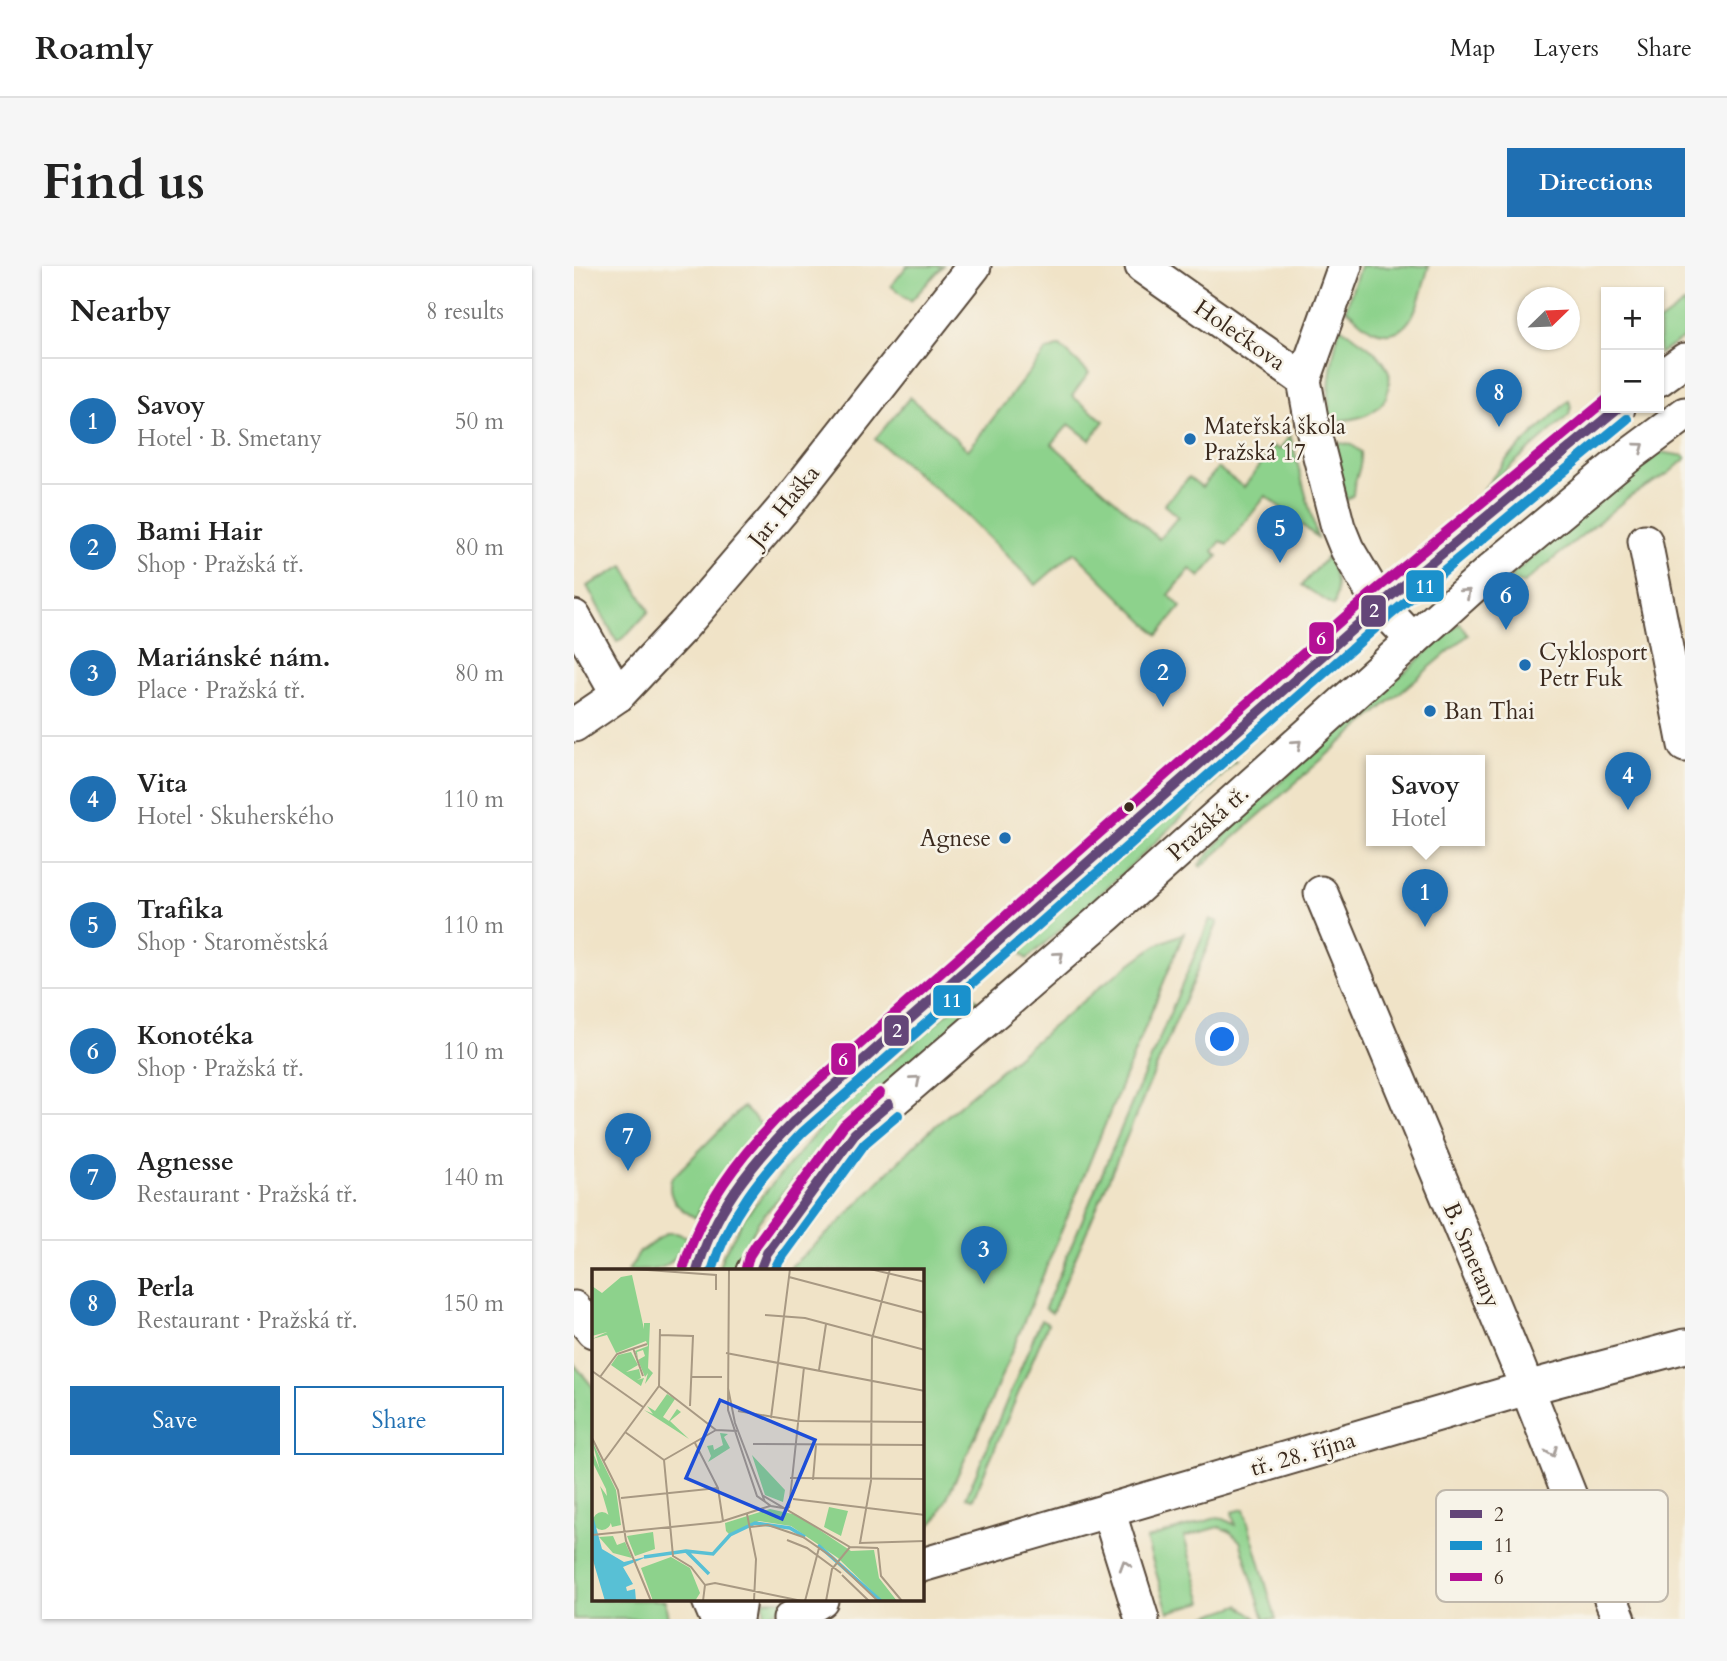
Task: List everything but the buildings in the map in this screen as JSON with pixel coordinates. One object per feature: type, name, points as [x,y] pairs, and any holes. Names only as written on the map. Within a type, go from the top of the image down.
[{"type":"street","name":"Jar. Haška","points":[[574,724],[618,695],[683,626],[788,503],[974,266]]},
{"type":"street","name":"Holečkova","points":[[1142,266],[1304,380]]},
{"type":"street","points":[[1345,266],[1304,380],[1313,429],[1338,527],[1347,549],[1380,604],[1413,640]]},
{"type":"street","points":[[1664,375],[1685,360]]},
{"type":"street","points":[[695,1268],[717,1214],[756,1161],[793,1122],[1380,604],[1612,413]]},
{"type":"street","name":"Pražská tř.","points":[[758,1267],[855,1133],[1105,917],[1491,570],[1626,457],[1685,414]]},
{"type":"street","points":[[1645,541],[1685,745]]},
{"type":"street","points":[[574,617],[618,695]]},
{"type":"street","name":"B. Smetany","points":[[1321,893],[1568,1490]]},
{"type":"street","points":[[574,1306],[592,1303]]},
{"type":"street","points":[[574,1306],[592,1313]]},
{"type":"street","points":[[574,1306],[592,1330]]},
{"type":"street","name":"tř. 28. října","points":[[924,1564],[1527,1388],[1685,1346]]},
{"type":"street","points":[[1108,1510],[1142,1619]]},
{"type":"street","points":[[710,1602],[717,1619]]},
{"type":"street","points":[[790,1619],[818,1602]]},
{"type":"street","name":"B. Smetany","points":[[1612,1602],[1619,1619]]},
{"type":"green space","points":[[907,266],[943,266],[911,301],[891,286]]},
{"type":"green space","points":[[1360,266],[1429,266],[1413,314],[1398,331],[1387,333],[1373,330],[1346,309]]},
{"type":"green space","points":[[1685,303],[1685,337],[1664,351],[1664,350],[1664,318]]},
{"type":"green space","points":[[1340,327],[1367,346],[1384,363],[1390,376],[1389,386],[1387,396],[1375,410],[1358,418],[1330,420],[1330,373]]},
{"type":"green space","points":[[1060,346],[1089,373],[1072,396],[1104,421],[1090,440],[1069,424],[1052,444],[1159,539],[1178,517],[1164,505],[1189,477],[1202,487],[1218,468],[1244,487],[1274,446],[1280,450],[1290,435],[1317,537],[1266,496],[1227,545],[1221,541],[1213,551],[1218,556],[1200,577],[1190,569],[1169,595],[1181,607],[1158,635],[1074,552],[1036,585],[961,510],[875,439],[910,397],[968,450],[1046,351]]},
{"type":"green space","points":[[1569,400],[1569,415],[1483,490],[1506,460]]},
{"type":"green space","points":[[1340,443],[1352,445],[1361,452],[1353,495],[1346,501],[1333,446]]},
{"type":"green space","points":[[1660,452],[1685,456],[1685,459],[1669,473],[1630,496],[1524,583],[1513,582],[1510,577],[1562,531]]},
{"type":"green space","points":[[1328,556],[1336,581],[1334,606],[1302,585]]},
{"type":"green space","points":[[624,566],[649,611],[617,642],[587,586]]},
{"type":"green space","points":[[1460,623],[1468,635],[1338,745],[1201,867],[1199,865],[1241,817]]},
{"type":"green space","points":[[1224,758],[1236,761],[1108,887],[1027,959],[1016,948],[1025,938]]},
{"type":"green space","points":[[1210,919],[1218,922],[1052,1313],[1045,1308]]},
{"type":"green space","points":[[1184,933],[985,1416],[938,1517],[924,1532],[924,1269],[788,1269],[841,1221],[927,1133],[1102,985],[1156,945]]},
{"type":"green space","points":[[970,993],[983,1007],[852,1115],[759,1221],[734,1269],[719,1269],[723,1255],[746,1215],[826,1121]]},
{"type":"green space","points":[[743,1107],[762,1125],[706,1196],[696,1218],[675,1203],[670,1192],[671,1179]]},
{"type":"green space","points":[[667,1233],[688,1237],[677,1256],[657,1269],[629,1269],[640,1252]]},
{"type":"green space","points":[[1041,1320],[1048,1324],[973,1499],[966,1497]]},
{"type":"green space","points":[[574,1364],[592,1386],[592,1602],[665,1602],[668,1619],[574,1619]]},
{"type":"green space","points":[[1244,1509],[1276,1619],[1264,1619],[1240,1541],[1229,1531],[1219,1527],[1184,1537],[1203,1602],[1168,1612],[1146,1539],[1216,1518],[1235,1525],[1232,1512]]},
{"type":"green space","points":[[764,1602],[790,1602],[764,1617]]},
{"type":"green space","points":[[1239,1605],[1257,1619],[1198,1619]]},
{"type":"transit line","name":"6","points":[[684,1267],[701,1223],[724,1183],[737,1164],[784,1111],[1371,594],[1601,404]]},
{"type":"transit line","name":"2","points":[[698,1269],[713,1229],[735,1191],[762,1155],[793,1122],[1380,605],[1612,413]]},
{"type":"transit line","name":"11","points":[[713,1269],[727,1231],[748,1196],[803,1132],[1389,616],[1627,419]]},
{"type":"transit line","name":"6","points":[[746,1268],[756,1245],[844,1125],[880,1093]]},
{"type":"transit line","name":"2","points":[[761,1269],[767,1253],[855,1133],[889,1104]]},
{"type":"transit line","name":"11","points":[[775,1269],[865,1143],[898,1115]]},
{"type":"place","name":"Perla","points":[[1499,427]]},
{"type":"place","name":"Mateřská škola Pražská 17","points":[[1190,439]]},
{"type":"place","name":"Trafika","points":[[1280,563]]},
{"type":"place","name":"Konotéka","points":[[1506,630]]},
{"type":"place","name":"Cyklosport Petr Fuk","points":[[1525,665]]},
{"type":"place","name":"Bami Hair","points":[[1163,707]]},
{"type":"place","name":"Ban Thai","points":[[1430,711]]},
{"type":"place","name":"Vita","points":[[1628,810]]},
{"type":"place","name":"Agnese","points":[[1005,838]]},
{"type":"place","name":"Savoy","points":[[1425,927]]},
{"type":"place","name":"Agnesse","points":[[628,1171]]},
{"type":"place","name":"Mariánské nám.","points":[[984,1284]]}]
